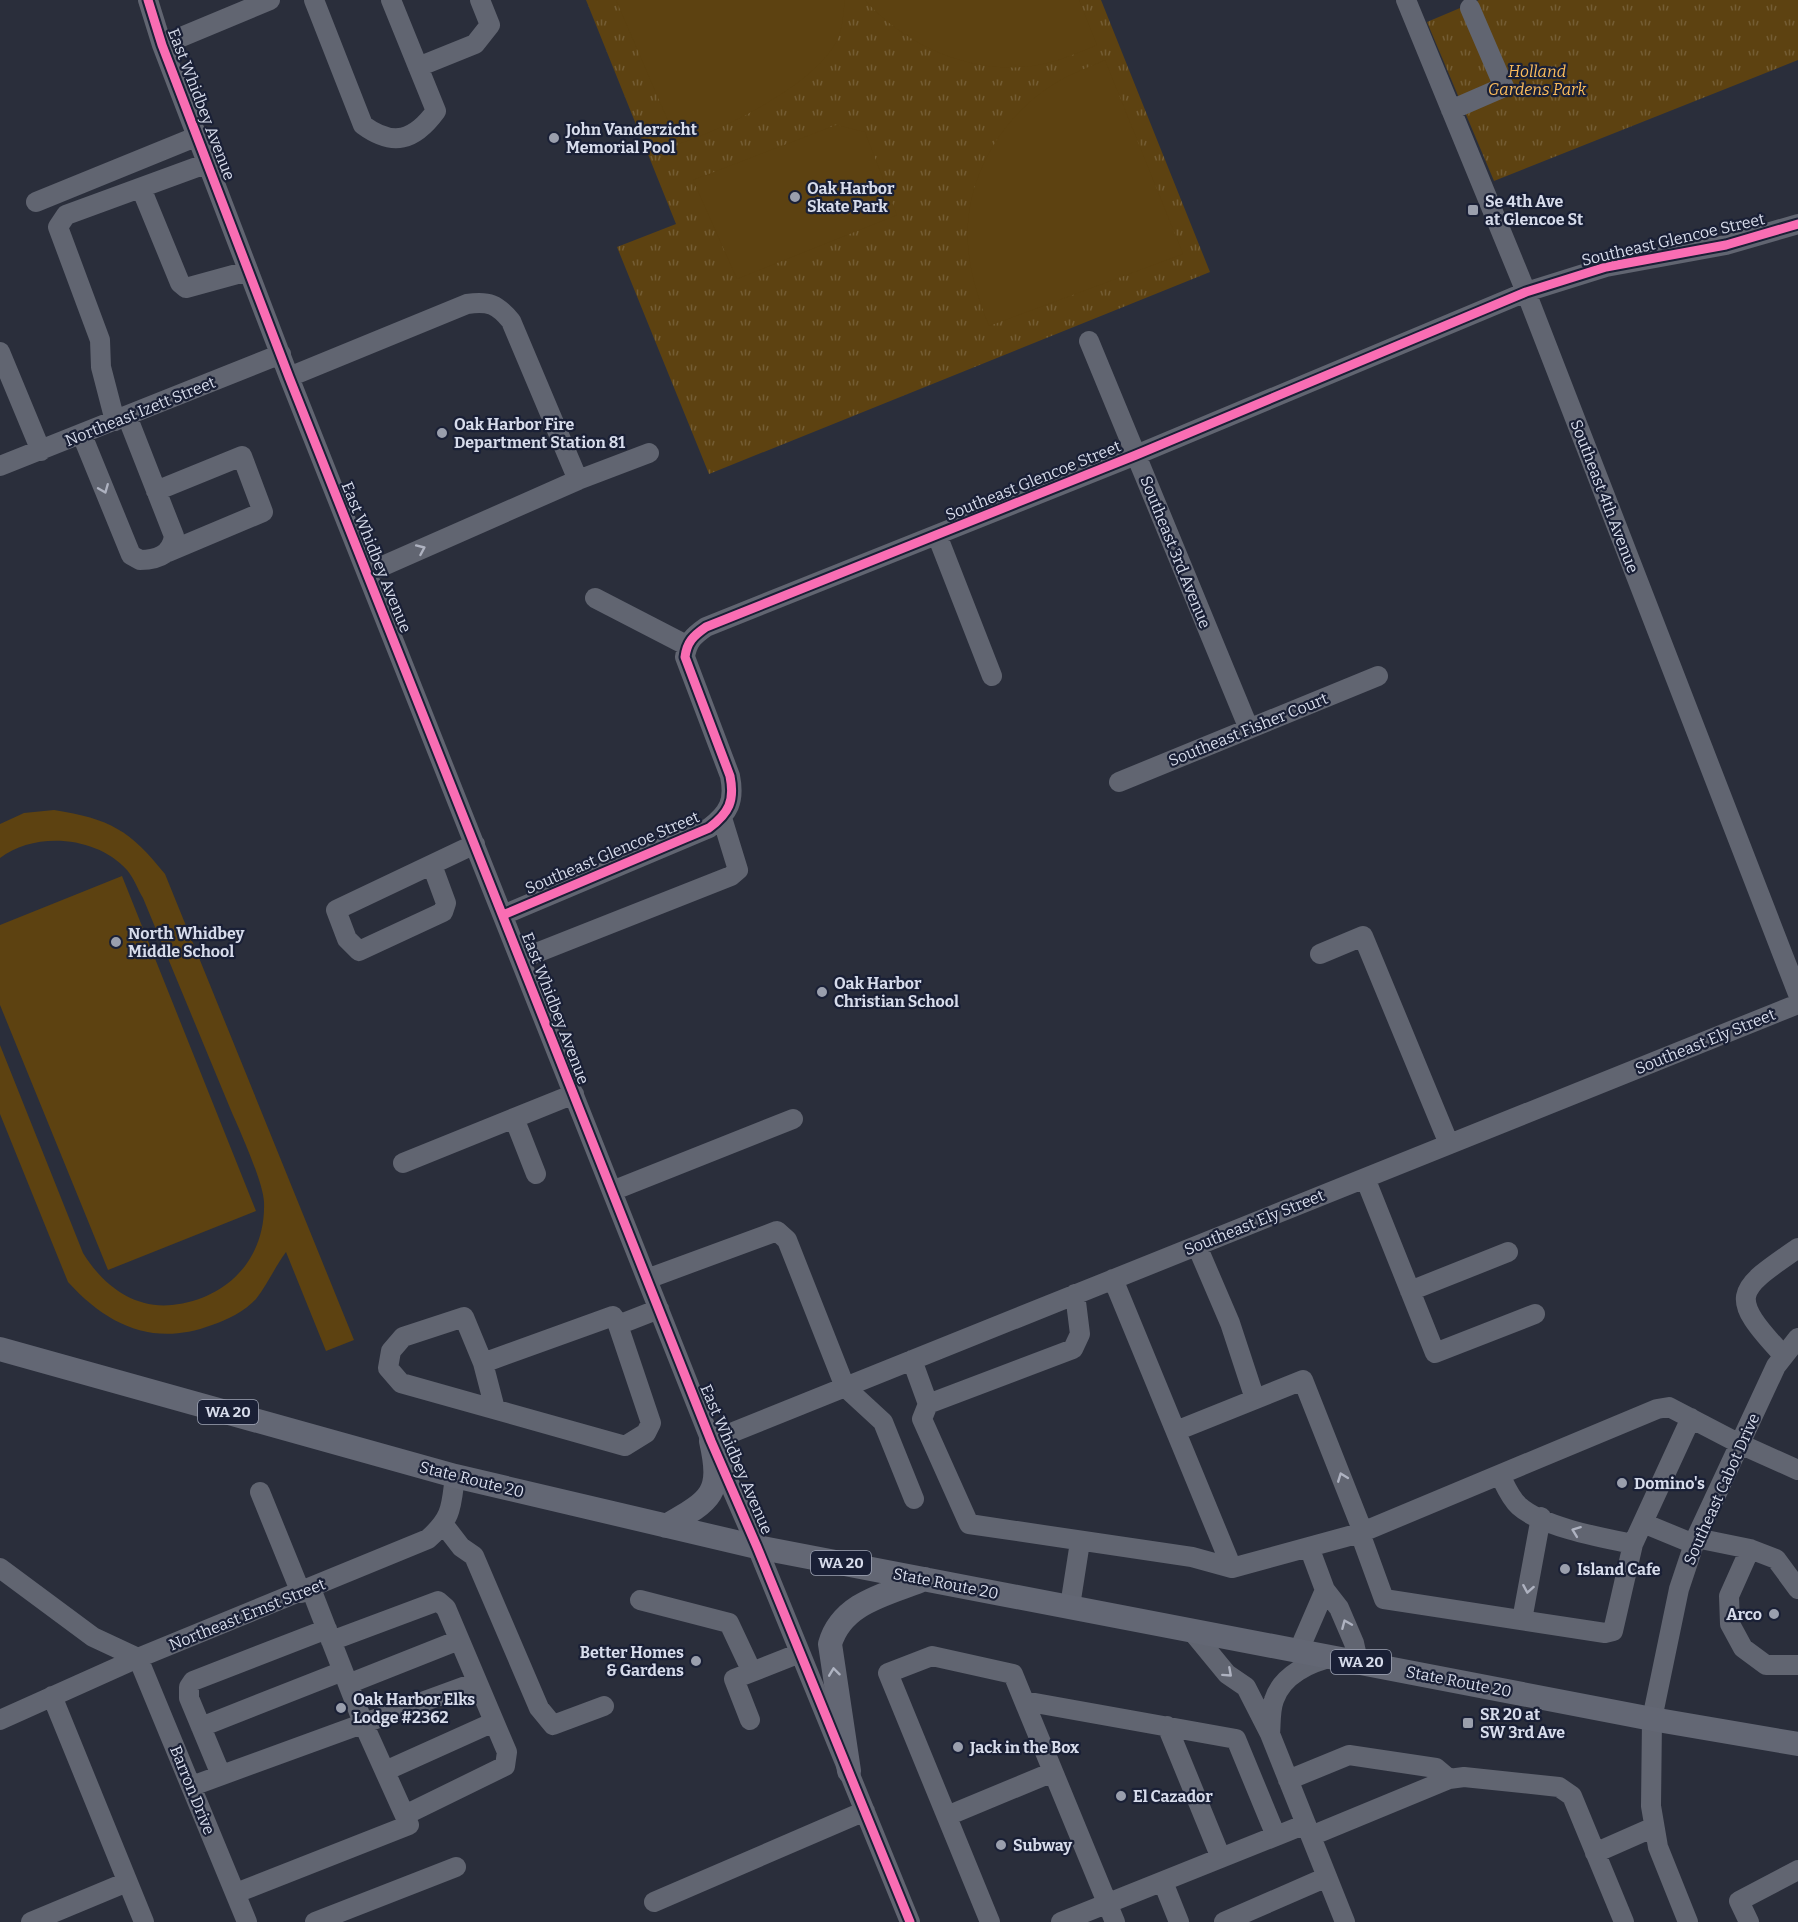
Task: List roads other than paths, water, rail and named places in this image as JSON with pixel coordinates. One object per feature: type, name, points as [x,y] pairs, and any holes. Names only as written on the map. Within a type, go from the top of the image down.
[{"type":"main road","name":"State Route 20","points":[[0,1349],[455,1476],[757,1547],[1652,1719],[1798,1744]]},
{"type":"main road","points":[[666,1526],[705,1501],[715,1486],[717,1466],[711,1441]]},
{"type":"main road","points":[[849,1771],[830,1644],[834,1631],[852,1609],[925,1579]]},
{"type":"street","name":"East Whidbey Avenue","points":[[148,0],[162,45],[280,354],[711,1441],[757,1547],[910,1922]]},
{"type":"street","points":[[162,45],[270,0]]},
{"type":"street","points":[[314,0],[363,125],[378,136],[402,139],[425,126],[436,111],[391,0]]},
{"type":"street","points":[[418,67],[475,44],[490,25],[480,0]]},
{"type":"street","name":"Southeast 4th Avenue","points":[[1406,0],[1526,292],[1798,994]]},
{"type":"street","points":[[1451,110],[1504,87],[1470,8]]},
{"type":"street","points":[[36,202],[198,136]]},
{"type":"street","points":[[168,552],[174,536],[156,491],[121,419],[101,367],[99,340],[58,227],[66,215],[208,164]]},
{"type":"street","points":[[141,188],[180,283],[186,288],[248,271]]},
{"type":"street","name":"Southeast Glencoe Street","points":[[503,915],[709,828],[722,818],[730,807],[733,791],[730,776],[689,673],[685,657],[686,645],[695,634],[706,627],[1136,455],[1526,292],[1606,267],[1726,245],[1798,224]]},
{"type":"street","points":[[289,376],[468,304],[486,301],[499,306],[511,321],[578,480]]},
{"type":"street","name":"Southeast 3rd Avenue","points":[[1089,341],[1249,729]]},
{"type":"street","points":[[0,352],[41,451]]},
{"type":"street","name":"Northeast Izett Street","points":[[0,466],[280,354]]},
{"type":"street","points":[[82,435],[130,555],[140,560],[150,560],[263,512],[242,456],[156,491]]},
{"type":"street","points":[[367,573],[578,480],[649,453]]},
{"type":"street","points":[[937,535],[992,676]]},
{"type":"street","points":[[595,598],[686,645]]},
{"type":"street","name":"Southeast Fisher Court","points":[[1119,782],[1378,676]]},
{"type":"street","points":[[521,959],[731,876],[738,870],[722,818]]},
{"type":"street","points":[[432,865],[446,903],[443,912],[359,951],[347,939],[336,910],[475,844]]},
{"type":"street","points":[[1320,954],[1362,936],[1449,1144]]},
{"type":"street","name":"Southeast Ely Street","points":[[711,1441],[1798,1004]]},
{"type":"street","points":[[403,1163],[574,1094]]},
{"type":"street","points":[[514,1118],[536,1174]]},
{"type":"street","points":[[612,1191],[793,1119]]},
{"type":"street","points":[[1365,1178],[1435,1353],[1535,1314]]},
{"type":"street","points":[[647,1279],[777,1231],[787,1240],[845,1387],[883,1422],[915,1499]]},
{"type":"street","points":[[1197,1246],[1230,1323],[1255,1399]]},
{"type":"street","points":[[1783,1354],[1754,1321],[1746,1302],[1746,1290],[1753,1279],[1798,1248]]},
{"type":"street","points":[[1410,1291],[1508,1252]]},
{"type":"street","points":[[1113,1279],[1232,1568]]},
{"type":"street","points":[[928,1404],[1073,1349],[1080,1335],[1075,1294]]},
{"type":"street","points":[[618,1325],[659,1309]]},
{"type":"street","points":[[483,1363],[613,1316],[651,1423],[646,1433],[626,1446],[401,1383],[388,1368],[391,1351],[403,1337],[464,1317],[483,1363],[495,1409]]},
{"type":"street","name":"Southeast Cabot Drive","points":[[1652,1719],[1679,1589],[1695,1541],[1783,1354],[1798,1338]]},
{"type":"street","points":[[912,1360],[928,1404],[922,1419],[969,1524],[1192,1557],[1232,1568],[1362,1532],[1657,1409],[1670,1407],[1740,1444],[1798,1470]]},
{"type":"street","points":[[1176,1431],[1303,1380],[1362,1532],[1384,1599],[1605,1633],[1613,1631],[1633,1544],[1691,1418]]},
{"type":"street","points":[[1500,1474],[1511,1497],[1520,1506],[1540,1517],[1587,1535],[1633,1544]]},
{"type":"street","points":[[455,1476],[450,1511],[444,1525],[461,1547],[474,1556],[539,1708],[554,1725],[604,1706]]},
{"type":"street","points":[[236,1893],[409,1825],[364,1725],[329,1635],[260,1492]]},
{"type":"street","points":[[1522,1620],[1540,1517]]},
{"type":"street","points":[[1643,1523],[1695,1541],[1750,1549],[1776,1559],[1798,1589]]},
{"type":"street","name":"Northeast Ernst Street","points":[[0,1720],[138,1658],[428,1539],[444,1525]]},
{"type":"street","points":[[1070,1606],[1080,1542]]},
{"type":"street","points":[[1270,1734],[1273,1701],[1293,1674],[1321,1659],[1346,1659],[1354,1642],[1339,1608],[1325,1590],[1309,1547]]},
{"type":"street","points":[[1750,1549],[1729,1596],[1730,1624],[1743,1648],[1766,1665],[1798,1665]]},
{"type":"street","points":[[0,1568],[93,1637],[138,1658]]},
{"type":"street","points":[[1299,1650],[1325,1590]]},
{"type":"street","points":[[221,1775],[189,1698],[189,1687],[193,1681],[438,1600],[446,1608],[507,1752],[505,1766],[405,1815]]},
{"type":"street","points":[[640,1600],[729,1623],[752,1672]]},
{"type":"street","points":[[1190,1629],[1227,1674],[1246,1687],[1270,1734],[1346,1922]]},
{"type":"street","points":[[201,1727],[459,1640]]},
{"type":"street","points":[[750,1720],[734,1679],[800,1653]]},
{"type":"street","points":[[990,1922],[888,1673],[932,1656],[1013,1674],[1111,1913]]},
{"type":"street","name":"Barron Drive","points":[[138,1658],[248,1922]]},
{"type":"street","points":[[192,1786],[477,1682]]},
{"type":"street","points":[[52,1696],[144,1922]]},
{"type":"street","points":[[1024,1701],[1236,1739],[1276,1836]]},
{"type":"street","points":[[1652,1719],[1651,1806],[1654,1827],[1658,1847],[1688,1922]]},
{"type":"street","points":[[385,1771],[494,1722]]},
{"type":"street","points":[[1167,1726],[1221,1858]]},
{"type":"street","points":[[1288,1780],[1350,1755],[1436,1768],[1449,1779]]},
{"type":"street","points":[[947,1816],[1053,1772]]},
{"type":"street","points":[[1061,1922],[1111,1913],[1162,1881],[1276,1836],[1309,1830],[1449,1779],[1464,1777],[1559,1787],[1572,1796],[1624,1922]]},
{"type":"street","points":[[654,1902],[865,1811]]},
{"type":"street","points":[[1595,1852],[1654,1827]]},
{"type":"street","points":[[315,1922],[456,1867]]},
{"type":"street","points":[[1749,1922],[1739,1901],[1798,1870]]},
{"type":"street","points":[[1224,1922],[1327,1877]]},
{"type":"street","points":[[1162,1881],[1179,1922]]},
{"type":"street","points":[[31,1922],[128,1882]]},
{"type":"place","name":"John Vanderzicht Memorial Pool","points":[[554,138]]},
{"type":"place","name":"Oak Harbor Skate Park","points":[[795,197]]},
{"type":"place","name":"Se 4th Ave at Glencoe St","points":[[1473,210]]},
{"type":"place","name":"Oak Harbor Fire Department Station 81","points":[[442,433]]},
{"type":"place","name":"North Whidbey Middle School","points":[[116,942]]},
{"type":"place","name":"Oak Harbor Christian School","points":[[822,992]]},
{"type":"place","name":"Domino's","points":[[1622,1483]]},
{"type":"place","name":"Island Cafe","points":[[1565,1569]]},
{"type":"place","name":"Arco","points":[[1774,1614]]},
{"type":"place","name":"Better Homes & Gardens","points":[[696,1661]]},
{"type":"place","name":"Oak Harbor Elks Lodge #2362","points":[[341,1708]]},
{"type":"place","name":"SR 20 at SW 3rd Ave","points":[[1468,1723]]},
{"type":"place","name":"Jack in the Box","points":[[958,1747]]},
{"type":"place","name":"El Cazador","points":[[1121,1796]]},
{"type":"place","name":"Subway","points":[[1001,1845]]},
{"type":"park label","name":"Holland Gardens Park","points":[[1537,80]]}]
